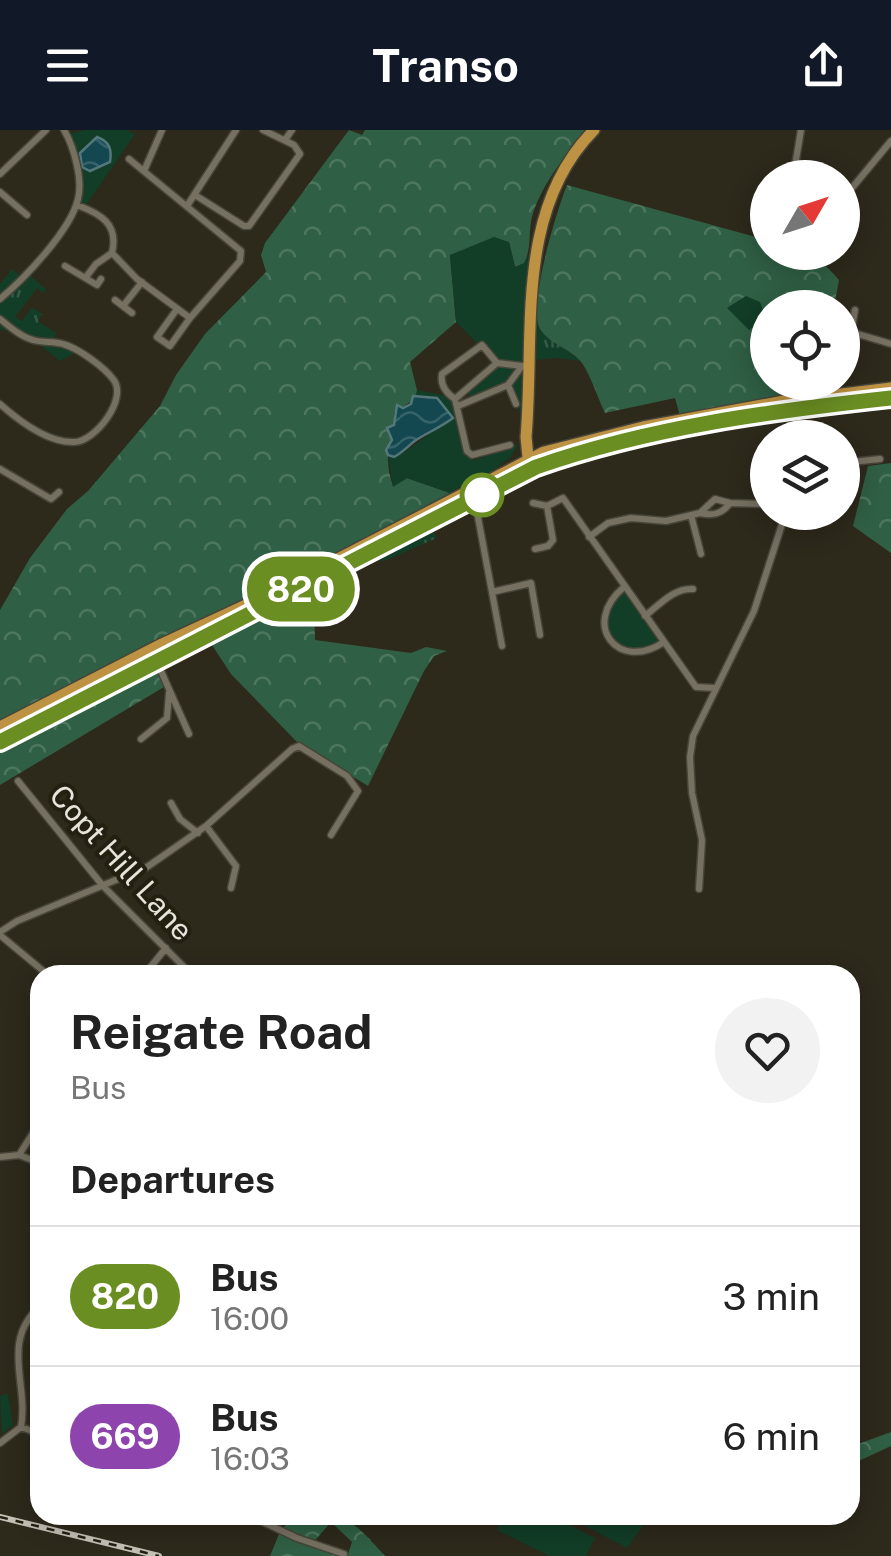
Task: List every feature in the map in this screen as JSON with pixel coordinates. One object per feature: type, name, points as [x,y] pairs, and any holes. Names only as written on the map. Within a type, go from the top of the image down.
[{"type":"highway","points":[[531,466],[526,438],[526,366],[537,243],[554,190],[594,130]]},
{"type":"highway","points":[[526,438],[533,450],[544,452],[643,427],[891,388]]},
{"type":"highway","points":[[496,476],[645,437],[791,405],[891,398]]},
{"type":"highway","points":[[0,742],[472,502],[516,455],[526,438]]},
{"type":"highway","points":[[0,727],[472,502],[531,466],[544,452]]},
{"type":"street","points":[[0,174],[45,130]]},
{"type":"street","points":[[0,299],[24,278],[77,205],[81,186],[64,130]]},
{"type":"street","points":[[144,170],[162,130]]},
{"type":"street","points":[[188,206],[236,130]]},
{"type":"street","points":[[194,195],[249,226],[300,156],[299,148],[263,130]]},
{"type":"street","points":[[285,140],[292,130]]},
{"type":"street","points":[[796,160],[802,130]]},
{"type":"street","points":[[860,178],[891,141]]},
{"type":"street","points":[[129,159],[242,254],[240,262],[170,346],[158,337],[177,309]]},
{"type":"street","points":[[0,192],[27,215]]},
{"type":"street","points":[[77,205],[108,222],[115,237],[112,253],[96,264],[86,278]]},
{"type":"street","points":[[112,253],[142,282],[190,318]]},
{"type":"street","points":[[66,266],[97,285],[100,280]]},
{"type":"street","points":[[123,306],[142,282]]},
{"type":"street","points":[[115,300],[132,312]]},
{"type":"street","points":[[0,320],[34,340],[68,344],[113,378],[119,390],[118,400],[104,420],[88,438],[73,443],[44,434],[0,404]]},
{"type":"street","points":[[860,334],[891,344]]},
{"type":"street","points":[[510,445],[472,455],[467,451],[457,403],[446,393],[442,374],[482,345],[497,363],[526,366]]},
{"type":"street","points":[[457,403],[497,363]]},
{"type":"street","points":[[469,395],[508,385],[526,366]]},
{"type":"street","points":[[508,385],[516,404]]},
{"type":"street","points":[[791,405],[796,420]]},
{"type":"street","points":[[860,461],[880,459]]},
{"type":"street","points":[[0,469],[51,498],[59,492]]},
{"type":"street","points":[[533,503],[548,506],[563,498],[708,700]]},
{"type":"street","points":[[700,513],[715,499],[750,504]]},
{"type":"street","points":[[472,502],[502,646]]},
{"type":"street","points":[[589,537],[608,523],[632,518],[666,522],[700,513],[716,514],[730,504]]},
{"type":"street","points":[[535,548],[548,546],[553,540],[548,506]]},
{"type":"street","points":[[691,515],[702,554]]},
{"type":"street","points":[[699,890],[702,840],[692,792],[692,736],[754,611],[780,530]]},
{"type":"street","points":[[492,592],[530,583],[540,635]]},
{"type":"street","points":[[624,587],[610,600],[604,614],[604,631],[616,647],[633,653],[651,652],[664,642]]},
{"type":"street","points":[[645,616],[683,588],[693,589]]},
{"type":"street","points":[[157,660],[189,734]]},
{"type":"street","points":[[141,739],[167,718],[170,687]]},
{"type":"street","points":[[696,687],[716,688]]},
{"type":"street","points":[[36,965],[0,934],[18,920],[147,867],[206,826],[299,746],[347,776],[358,791],[331,835]]},
{"type":"street","name":"Copt Hill Lane","points":[[18,781],[103,886],[182,965]]},
{"type":"street","points":[[171,803],[180,820],[198,832]]},
{"type":"street","points":[[206,826],[236,866],[232,888]]},
{"type":"street","points":[[152,965],[166,948]]},
{"type":"street","points":[[18,1155],[30,1137]]},
{"type":"street","points":[[0,1157],[18,1155],[30,1159]]},
{"type":"street","points":[[20,1427],[16,1348],[21,1326],[30,1317]]},
{"type":"street","points":[[20,1427],[30,1430]]},
{"type":"street","points":[[0,1443],[20,1427]]},
{"type":"street","points":[[269,1525],[344,1554]]},
{"type":"green space","points":[[127,130],[135,134],[84,208],[77,205],[81,186],[67,134]]},
{"type":"green space","points":[[349,130],[362,135],[365,130],[586,130],[541,195],[532,217],[524,264],[515,267],[509,242],[450,255],[456,322],[410,362],[416,398],[394,413],[394,425],[387,428],[392,440],[388,463],[393,486],[407,478],[450,493],[306,570],[0,721],[0,610],[30,558],[67,509],[88,491],[160,406],[205,334],[266,272],[261,255],[265,243]]},
{"type":"green space","points":[[567,185],[750,235],[750,270],[829,270],[839,280],[837,290],[750,290],[750,400],[767,400],[680,416],[675,398],[605,413],[582,363],[544,334],[537,318],[545,258]]},
{"type":"green space","points":[[494,237],[509,242],[515,267],[524,263],[531,250],[522,366],[497,363],[456,322],[450,255]]},
{"type":"green space","points":[[12,269],[23,278],[27,273],[46,289],[43,293],[37,288],[15,317],[22,321],[32,307],[42,314],[38,321],[56,333],[53,342],[77,352],[60,361],[34,340],[0,329],[0,284]]},
{"type":"green space","points":[[746,296],[750,298],[750,329],[749,330],[727,308]]},
{"type":"green space","points":[[537,319],[541,331],[581,361],[536,360]]},
{"type":"green space","points":[[497,363],[522,366],[521,414],[508,385],[471,398],[467,391]]},
{"type":"green space","points":[[417,390],[443,395],[453,402],[465,455],[475,460],[518,444],[511,457],[450,493],[407,478],[393,487],[388,455],[402,453],[452,418],[437,398],[416,398]]},
{"type":"green space","points":[[891,463],[891,553],[859,530],[860,498],[868,466]]},
{"type":"green space","points":[[429,526],[437,538],[382,562],[382,551]]},
{"type":"green space","points":[[624,587],[664,642],[651,651],[616,647],[606,629],[605,616]]},
{"type":"green space","points":[[314,596],[315,640],[411,653],[426,647],[447,651],[434,656],[424,671],[368,786],[296,741],[231,674],[208,639],[245,620]]},
{"type":"green space","points":[[155,666],[164,687],[0,785],[0,746]]},
{"type":"green space","points":[[8,1393],[13,1425],[2,1434],[0,1396]]},
{"type":"green space","points":[[891,1432],[891,1446],[860,1460],[860,1443]]},
{"type":"green space","points":[[286,1525],[328,1525],[311,1545],[341,1556],[270,1556]]},
{"type":"green space","points":[[334,1525],[355,1525],[385,1556],[344,1556],[352,1542]]},
{"type":"green space","points":[[499,1525],[570,1525],[595,1538],[586,1556],[549,1556],[497,1530]]},
{"type":"green space","points":[[584,1525],[644,1525],[627,1548]]},
{"type":"water","points":[[97,137],[109,146],[110,162],[90,171],[82,167],[80,153]]},
{"type":"water","points":[[413,396],[437,398],[453,418],[394,457],[388,455],[386,450],[392,440],[387,428],[394,425],[397,405],[403,408],[411,404]]},
{"type":"railway","points":[[0,1517],[30,1524]]},
{"type":"railway","points":[[33,1525],[159,1556]]},
{"type":"bus line","name":"820","points":[[0,742],[536,467],[604,446],[716,422],[891,398]]}]
